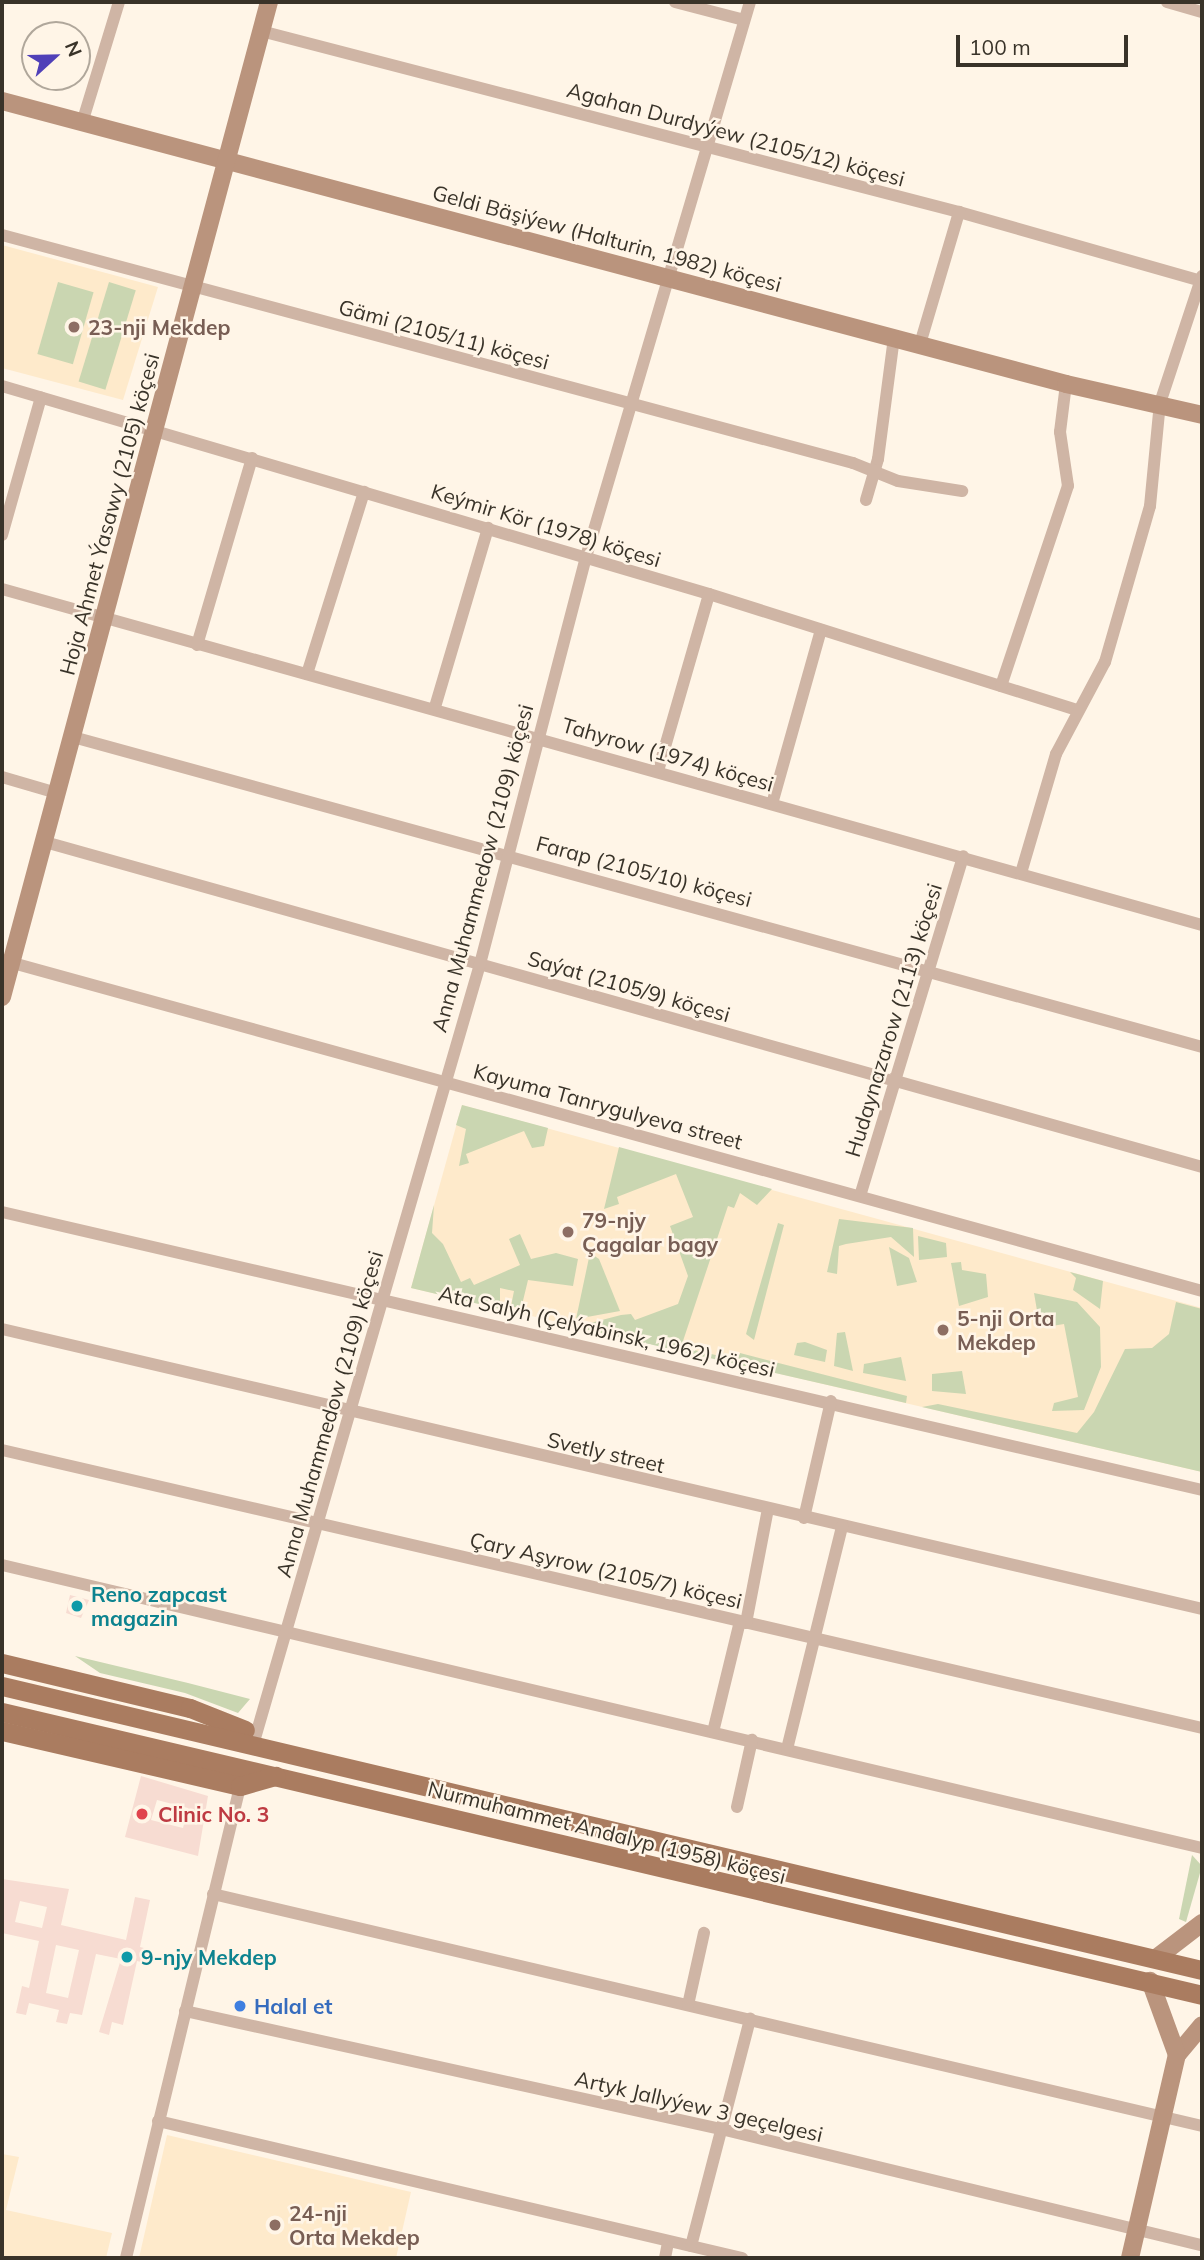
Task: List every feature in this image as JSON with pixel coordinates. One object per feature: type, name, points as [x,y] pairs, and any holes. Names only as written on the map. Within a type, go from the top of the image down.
[{"type":"main road","points":[[2,1663],[190,1708],[255,1739]]},
{"type":"main road","name":"Nurmuhammet Andalyp (1958) köçesi","points":[[2,1686],[255,1739],[281,1752],[1202,1970]]},
{"type":"main road","name":"Nurmuhammet Andalyp (1958) köçesi","points":[[2,1712],[279,1775],[785,1900],[1202,1995]]},
{"type":"main road","points":[[2,1731],[240,1786],[279,1775]]},
{"type":"main road","points":[[159,1748],[181,1772]]},
{"type":"main road","points":[[181,1772],[212,1759]]},
{"type":"street","points":[[82,123],[119,2]]},
{"type":"street","name":"Hoja Ahmet Ýasawy (2105) köçesi","points":[[2,997],[6,961],[45,842],[269,2]]},
{"type":"street","points":[[674,2],[744,20]]},
{"type":"street","name":"Anna Muhammedow (2109) köçesi","points":[[255,1739],[380,1300],[480,964],[536,736],[586,557],[750,2]]},
{"type":"street","points":[[1167,2],[1202,12]]},
{"type":"street","name":"Agahan Durdyýew (2105/12) köçesi","points":[[261,31],[708,146],[1201,278]]},
{"type":"street","name":"Geldi Bäşiýew (Halturin, 1982) köçesi","points":[[2,101],[1066,384],[1160,403],[1202,415]]},
{"type":"street","points":[[920,344],[959,212]]},
{"type":"street","name":"Gämi (2105/11) köçesi","points":[[2,235],[876,471],[898,481],[962,491]]},
{"type":"street","points":[[1021,873],[1056,754],[1076,710],[1105,662],[1142,536],[1156,472],[1160,403],[1201,278]]},
{"type":"street","points":[[866,500],[876,471],[894,337]]},
{"type":"street","points":[[1000,686],[1068,486],[1060,432],[1066,384]]},
{"type":"street","name":"Keýmir Kör (1978) köçesi","points":[[2,386],[709,594],[1076,710]]},
{"type":"street","points":[[2,535],[8,488],[41,397]]},
{"type":"street","points":[[197,645],[252,458]]},
{"type":"street","points":[[307,674],[364,492]]},
{"type":"street","points":[[435,708],[488,528]]},
{"type":"street","name":"Tahyrow (1974) köçesi","points":[[2,589],[197,645],[536,736],[1202,926]]},
{"type":"street","points":[[659,771],[709,594]]},
{"type":"street","points":[[772,804],[821,630]]},
{"type":"street","name":"Farap (2105/10) köçesi","points":[[73,737],[928,968],[1202,1047]]},
{"type":"street","points":[[2,777],[57,793]]},
{"type":"street","name":"Saýat (2105/9) köçesi","points":[[45,842],[1202,1167]]},
{"type":"street","name":"Hudaynazarow (2113) köçesi","points":[[860,1196],[963,856]]},
{"type":"street","name":"Kayuma Tanrygulyeva street","points":[[6,961],[1202,1292]]},
{"type":"street","name":"Ata Salyh (Çelýabinsk, 1962) köçesi","points":[[2,1212],[831,1401],[1202,1490]]},
{"type":"street","name":"Svetly street","points":[[2,1329],[1202,1609]]},
{"type":"street","points":[[804,1518],[831,1401]]},
{"type":"street","name":"Çary Aşyrow (2105/7) köçesi","points":[[2,1450],[1202,1728]]},
{"type":"street","points":[[713,1732],[743,1622],[768,1509]]},
{"type":"street","points":[[787,1749],[842,1526]]},
{"type":"street","points":[[2,1565],[286,1629],[1202,1848]]},
{"type":"street","points":[[737,1807],[752,1740]]},
{"type":"street","points":[[126,2258],[240,1786]]},
{"type":"street","points":[[213,1894],[1202,2126]]},
{"type":"street","points":[[1155,1959],[1202,1923]]},
{"type":"street","points":[[688,2004],[704,1933]]},
{"type":"street","points":[[1150,1981],[1177,2055]]},
{"type":"street","name":"Artyk Jallyýew 3 geçelgesi","points":[[185,2011],[720,2129],[1202,2245]]},
{"type":"street","points":[[691,2246],[750,2019]]},
{"type":"street","points":[[1130,2258],[1177,2055],[1202,2025]]},
{"type":"street","points":[[158,2120],[743,2258]]},
{"type":"street","points":[[665,2258],[668,2242]]},
{"type":"shaded area","name":"23-nji Mekdep","points":[[2,245],[158,287],[123,400],[2,368]]},
{"type":"shaded area","name":"5-nji Orta Mekdep","points":[[462,1105],[1202,1308],[1202,1472],[411,1288]]},
{"type":"shaded area","name":"24-nji Orta Mekdep","points":[[167,2135],[411,2192],[396,2258],[139,2258]]},
{"type":"shaded area","points":[[2,2154],[19,2157],[6,2210],[112,2233],[106,2258],[2,2258]]},
{"type":"green space","points":[[58,282],[94,292],[73,364],[37,354]]},
{"type":"green space","points":[[109,282],[136,290],[105,390],[79,381]]},
{"type":"green space","points":[[462,1105],[548,1128],[544,1146],[532,1148],[524,1131],[466,1154],[469,1163],[459,1166],[466,1129],[456,1125]]},
{"type":"green space","points":[[619,1147],[772,1189],[757,1205],[740,1193],[734,1208],[728,1206],[681,1347],[737,1360],[740,1353],[907,1396],[906,1403],[575,1327],[621,1315],[631,1314],[635,1320],[678,1304],[688,1276],[670,1226],[693,1217],[676,1174],[617,1197],[619,1204],[604,1209]]},
{"type":"green space","points":[[434,1205],[432,1233],[443,1244],[461,1282],[470,1278],[474,1285],[520,1265],[509,1239],[520,1234],[531,1259],[556,1253],[578,1259],[573,1286],[528,1280],[521,1309],[511,1306],[514,1291],[500,1288],[500,1309],[411,1288]]},
{"type":"green space","points":[[839,1219],[913,1228],[914,1257],[891,1237],[846,1244],[839,1246],[837,1274],[827,1272]]},
{"type":"green space","points":[[778,1223],[784,1225],[754,1340],[746,1334]]},
{"type":"green space","points":[[918,1236],[946,1243],[947,1257],[919,1260]]},
{"type":"green space","points":[[889,1247],[909,1258],[917,1282],[897,1286]]},
{"type":"green space","points":[[590,1253],[599,1259],[620,1311],[576,1319]]},
{"type":"green space","points":[[961,1262],[962,1270],[986,1274],[988,1297],[959,1306],[951,1263]]},
{"type":"green space","points":[[1070,1272],[1103,1281],[1100,1309],[1073,1290],[1076,1278]]},
{"type":"green space","points":[[1034,1293],[1077,1302],[1100,1327],[1101,1367],[1084,1410],[1052,1411],[1054,1403],[1078,1397],[1064,1324],[1040,1328]]},
{"type":"green space","points":[[1176,1302],[1202,1309],[1202,1472],[922,1407],[938,1404],[1077,1433],[1094,1412],[1125,1349],[1152,1348],[1169,1334]]},
{"type":"green space","points":[[845,1332],[853,1371],[834,1366],[837,1333]]},
{"type":"green space","points":[[805,1342],[827,1350],[825,1362],[794,1355],[797,1343]]},
{"type":"green space","points":[[901,1357],[906,1381],[863,1373],[864,1364]]},
{"type":"green space","points":[[962,1371],[966,1394],[932,1391],[932,1374]]},
{"type":"green space","points":[[75,1656],[250,1699],[238,1713],[185,1693],[100,1673]]},
{"type":"green space","points":[[1192,1855],[1202,1866],[1186,1922],[1179,1919]]},
{"type":"building","name":"Reno zapcast magazin","points":[[70,1595],[89,1600],[81,1618],[66,1613]]},
{"type":"building","name":"Clinic No. 3","points":[[141,1776],[208,1796],[198,1856],[125,1837]],"holes":[[[157,1800],[188,1808],[183,1828],[151,1820]]]},
{"type":"building","name":"9-njy Mekdep","points":[[2,1879],[69,1889],[61,1925],[126,1940],[135,1897],[150,1900],[140,1947],[148,1949],[145,1963],[137,1961],[123,2025],[112,2022],[109,2035],[99,2032],[121,1959],[96,1954],[82,2015],[70,2013],[67,2024],[56,2022],[59,2010],[29,2003],[26,2015],[16,2013],[22,1986],[29,1988],[39,1941],[2,1933]],"holes":[[[20,1901],[47,1907],[42,1928],[15,1922]],[[56,1945],[79,1950],[68,1998],[46,1993]]]},
{"type":"place","name":"23-nji Mekdep","points":[[74,327]]},
{"type":"place","name":"79-njy Çagalar bagy","points":[[568,1232]]},
{"type":"place","name":"5-nji Orta Mekdep","points":[[943,1330]]},
{"type":"place","name":"Reno zapcast magazin","points":[[77,1606]]},
{"type":"place","name":"Clinic No. 3","points":[[142,1814]]},
{"type":"place","name":"9-njy Mekdep","points":[[127,1957]]},
{"type":"place","name":"Halal et","points":[[240,2006]]},
{"type":"place","name":"24-nji Orta Mekdep","points":[[275,2225]]}]
